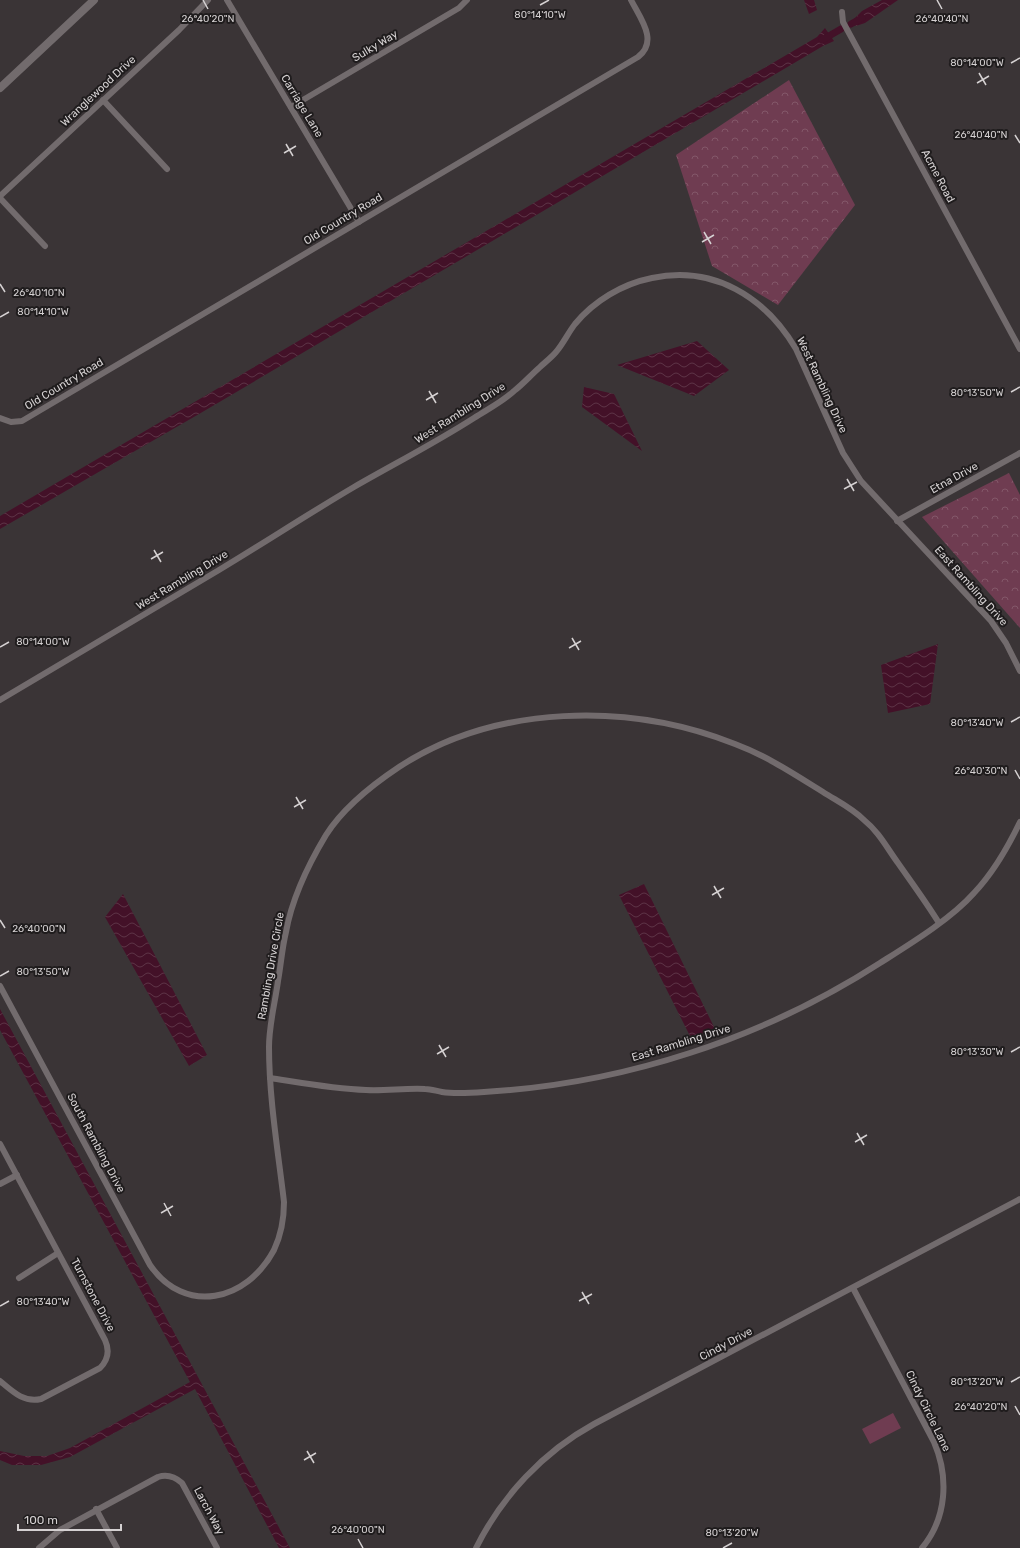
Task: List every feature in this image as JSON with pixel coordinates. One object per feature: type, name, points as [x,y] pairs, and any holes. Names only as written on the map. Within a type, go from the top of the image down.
[{"type":"street","points":[[0,88],[94,0]]},
{"type":"street","name":"Wranglewood Drive","points":[[0,197],[179,30],[208,0]]},
{"type":"street","name":"Carriage Lane","points":[[227,0],[359,222]]},
{"type":"street","name":"Sulky Way","points":[[291,107],[459,8],[467,0]]},
{"type":"street","name":"Old Country Road","points":[[0,418],[11,422],[22,421],[642,54],[647,45],[648,35],[631,0]]},
{"type":"street","name":"Acme Road","points":[[842,12],[843,22],[1020,349]]},
{"type":"street","points":[[103,100],[167,169]]},
{"type":"street","points":[[0,197],[45,246]]},
{"type":"street","name":"West Rambling Drive","points":[[0,700],[218,571],[354,487],[445,436],[504,399],[556,352],[576,323],[596,304],[614,292],[627,286],[653,278],[686,276],[713,280],[733,288],[747,296],[773,316],[788,335],[796,349],[843,453],[853,470],[869,491],[897,521]]},
{"type":"street","name":"Etna Drive","points":[[897,521],[1020,453]]},
{"type":"street","name":"East Rambling Drive","points":[[897,521],[991,621],[1006,643],[1020,671]]},
{"type":"street","name":"Rambling Drive Circle","points":[[189,1295],[204,1297],[213,1296],[227,1293],[236,1289],[260,1270],[268,1260],[279,1238],[283,1220],[284,1202],[270,1078],[269,1045],[272,1016],[286,930],[296,895],[312,860],[328,832],[346,811],[372,787],[407,762],[446,742],[508,724],[558,717],[583,716],[631,718],[687,728],[711,735],[759,754],[803,778],[846,805],[865,820],[884,840],[924,898],[939,923]]},
{"type":"street","name":"East Rambling Drive","points":[[270,1078],[367,1090],[406,1088],[468,1093],[504,1090],[594,1078],[648,1066],[729,1039],[802,1008],[866,973],[939,923],[974,893],[996,864],[1020,822]]},
{"type":"street","name":"South Rambling Drive","points":[[0,986],[150,1265],[166,1284],[189,1295]]},
{"type":"street","name":"Turnstone Drive","points":[[0,1144],[105,1340],[108,1350],[106,1360],[100,1368],[41,1399],[27,1400],[18,1396],[0,1382]]},
{"type":"street","points":[[0,1184],[17,1175]]},
{"type":"street","name":"Cindy Drive","points":[[476,1548],[496,1514],[522,1480],[571,1438],[594,1424],[1020,1200]]},
{"type":"street","points":[[19,1278],[58,1253]]},
{"type":"street","name":"Cindy Circle Lane","points":[[853,1288],[934,1442],[941,1460],[944,1484],[942,1504],[933,1532],[922,1548]]},
{"type":"street","name":"Larch Way","points":[[38,1548],[60,1530],[96,1509],[158,1477],[168,1476],[178,1479],[184,1487],[217,1548]]},
{"type":"street","points":[[96,1509],[117,1548]]},
{"type":"green space","points":[[789,80],[855,205],[778,305],[712,266],[676,155]]},
{"type":"green space","points":[[1009,473],[1020,495],[1020,628],[922,517]]},
{"type":"green space","points":[[893,1413],[901,1428],[870,1444],[862,1429]]},
{"type":"water","points":[[804,0],[814,0],[817,10],[809,14]]},
{"type":"water","points":[[882,0],[898,0],[865,23],[856,26],[853,20],[862,11]]},
{"type":"water","points":[[825,28],[834,41],[823,46],[199,414],[0,529],[0,516],[817,37]]},
{"type":"water","points":[[697,341],[729,370],[694,396],[617,365]]},
{"type":"water","points":[[584,387],[614,394],[642,451],[582,407]]},
{"type":"water","points":[[938,644],[930,704],[888,713],[881,665]]},
{"type":"water","points":[[644,884],[716,1031],[690,1036],[619,895]]},
{"type":"water","points":[[123,894],[207,1055],[189,1066],[105,917]]},
{"type":"water","points":[[0,1009],[290,1548],[279,1548],[195,1389],[70,1457],[41,1465],[12,1465],[0,1460],[0,1451],[24,1456],[47,1456],[70,1448],[190,1382],[0,1030]]},
{"type":"waterway","points":[[851,24],[862,18]]},
{"type":"waterway","points":[[822,40],[841,29]]}]
